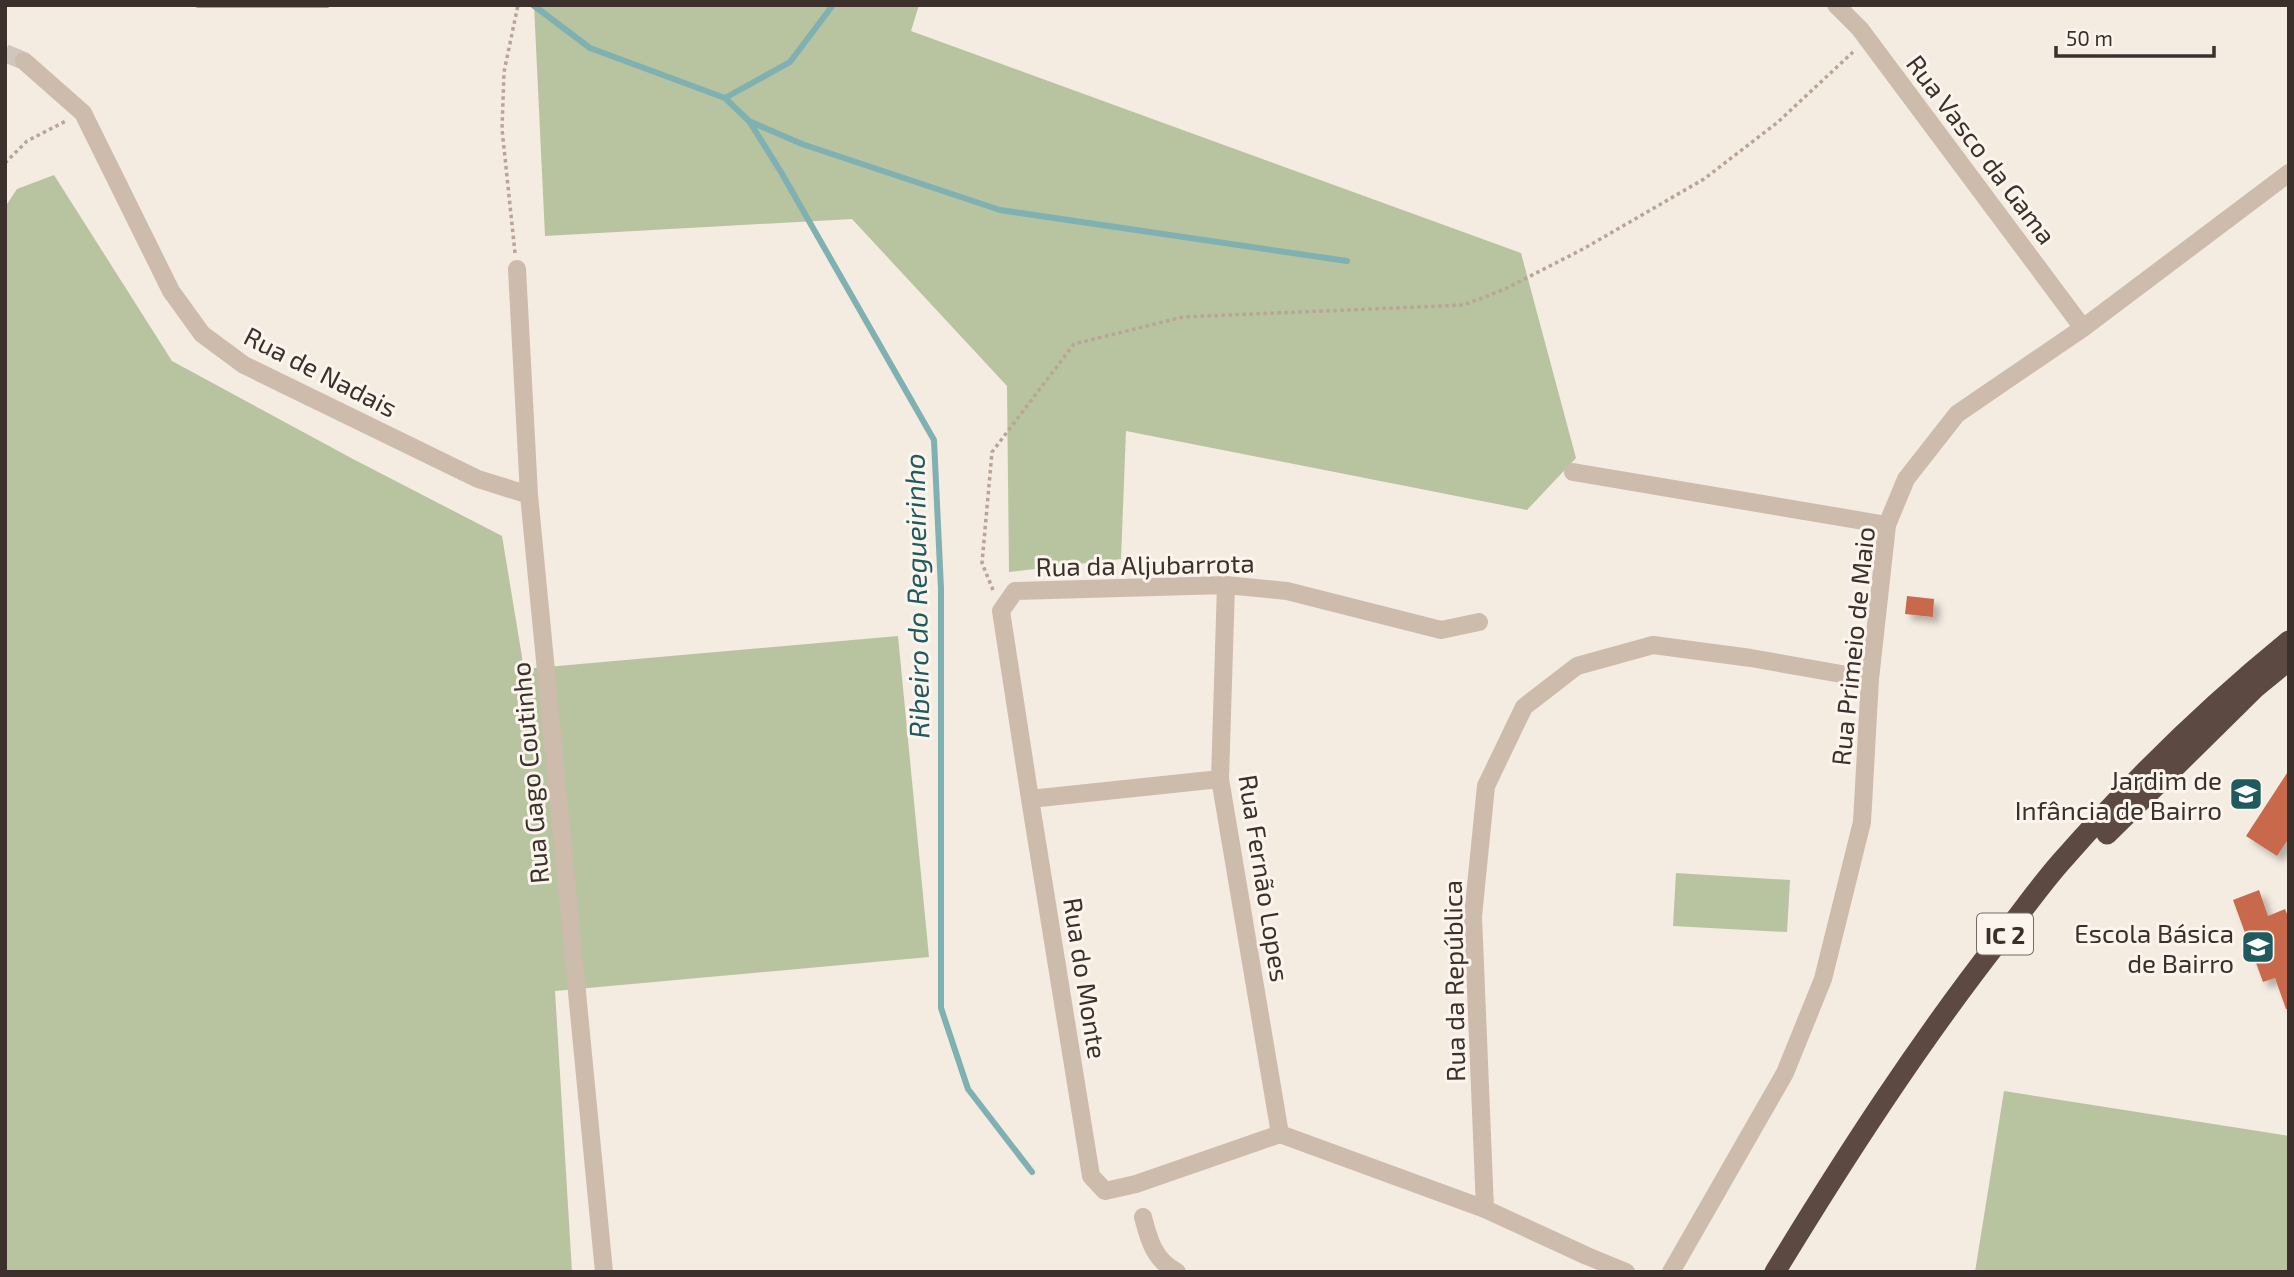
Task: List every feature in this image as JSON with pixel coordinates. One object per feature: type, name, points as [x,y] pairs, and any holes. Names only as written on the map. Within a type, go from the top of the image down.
[{"type":"highway","name":"IC 2","points":[[1774,1272],[1837,1170],[1944,1012],[2060,863],[2149,768],[2244,678],[2289,641]]},
{"type":"highway","name":"IC 2","points":[[1791,1272],[1850,1175],[1955,1018],[2072,870],[2256,687],[2289,660]]},
{"type":"street","name":"Rua Vasco da Gama","points":[[1836,5],[1867,39],[2083,328]]},
{"type":"street","name":"Rua de Nadais","points":[[24,61],[83,113],[171,291],[202,334],[256,371],[478,479],[529,495]]},
{"type":"street","name":"Rua Primeio de Maio","points":[[1671,1272],[1785,1073],[1823,979],[1862,822],[1870,679],[1887,525],[1906,479],[1957,414],[2083,328],[2289,173]]},
{"type":"street","name":"Rua Gago Coutinho","points":[[517,269],[529,495],[604,1272]]},
{"type":"street","points":[[1573,472],[1887,525]]},
{"type":"street","name":"Rua da Aljubarrota","points":[[1001,611],[1015,591],[1226,585],[1287,591],[1441,630],[1479,622]]},
{"type":"street","name":"Rua Fernão Lopes","points":[[1226,585],[1220,779],[1280,1134]]},
{"type":"street","name":"Rua do Monte","points":[[1001,611],[1091,1176],[1105,1191],[1136,1184],[1280,1134]]},
{"type":"street","name":"Rua da República","points":[[1485,1209],[1473,916],[1486,786],[1524,707],[1577,666],[1653,645],[1751,658],[1870,679]]},
{"type":"street","points":[[1030,799],[1220,779]]},
{"type":"street","points":[[1280,1134],[1485,1209],[1626,1272]]},
{"type":"street","points":[[1143,1217],[1157,1257],[1177,1272]]},
{"type":"path","points":[[517,7],[504,72],[502,129],[517,269]]},
{"type":"path","points":[[1001,611],[982,563],[992,453],[1074,344],[1183,317],[1464,305],[1505,289],[1583,249],[1704,179],[1778,122],[1867,39]]},
{"type":"path","points":[[5,163],[27,141],[83,113]]},
{"type":"green space","points":[[534,5],[919,5],[911,31],[1521,253],[1576,458],[1527,510],[1126,431],[1121,559],[1009,572],[1007,386],[852,219],[545,236]]},
{"type":"green space","points":[[54,175],[172,361],[502,536],[524,669],[898,636],[929,957],[555,991],[572,1272],[5,1272],[5,207],[17,189]]},
{"type":"green space","points":[[1676,873],[1790,880],[1787,932],[1673,926]]},
{"type":"green space","points":[[2004,1091],[2289,1136],[2289,1272],[1975,1272]]},
{"type":"building","points":[[1907,596],[1934,599],[1933,617],[1905,614]]},
{"type":"building","points":[[2289,770],[2289,838],[2277,856],[2246,836]]},
{"type":"building","points":[[2259,890],[2268,916],[2285,909],[2289,919],[2289,1009],[2286,1009],[2275,978],[2263,982],[2233,900]]},
{"type":"waterway","name":"Ribeiro do Regueirinho","points":[[198,5],[327,5]]},
{"type":"waterway","name":"Ribeiro do Regueirinho","points":[[533,5],[590,48],[725,98],[749,121],[934,440],[941,589],[941,1008],[968,1089],[1032,1172]]},
{"type":"waterway","points":[[725,98],[790,62],[833,5]]},
{"type":"waterway","points":[[751,122],[802,144],[1000,210],[1347,261]]},
{"type":"tunnel","points":[[5,53],[24,61]]},
{"type":"place","name":"Jardim de Infância de Bairro","points":[[2246,794]]},
{"type":"place","name":"Escola Básica de Bairro","points":[[2258,947]]}]
